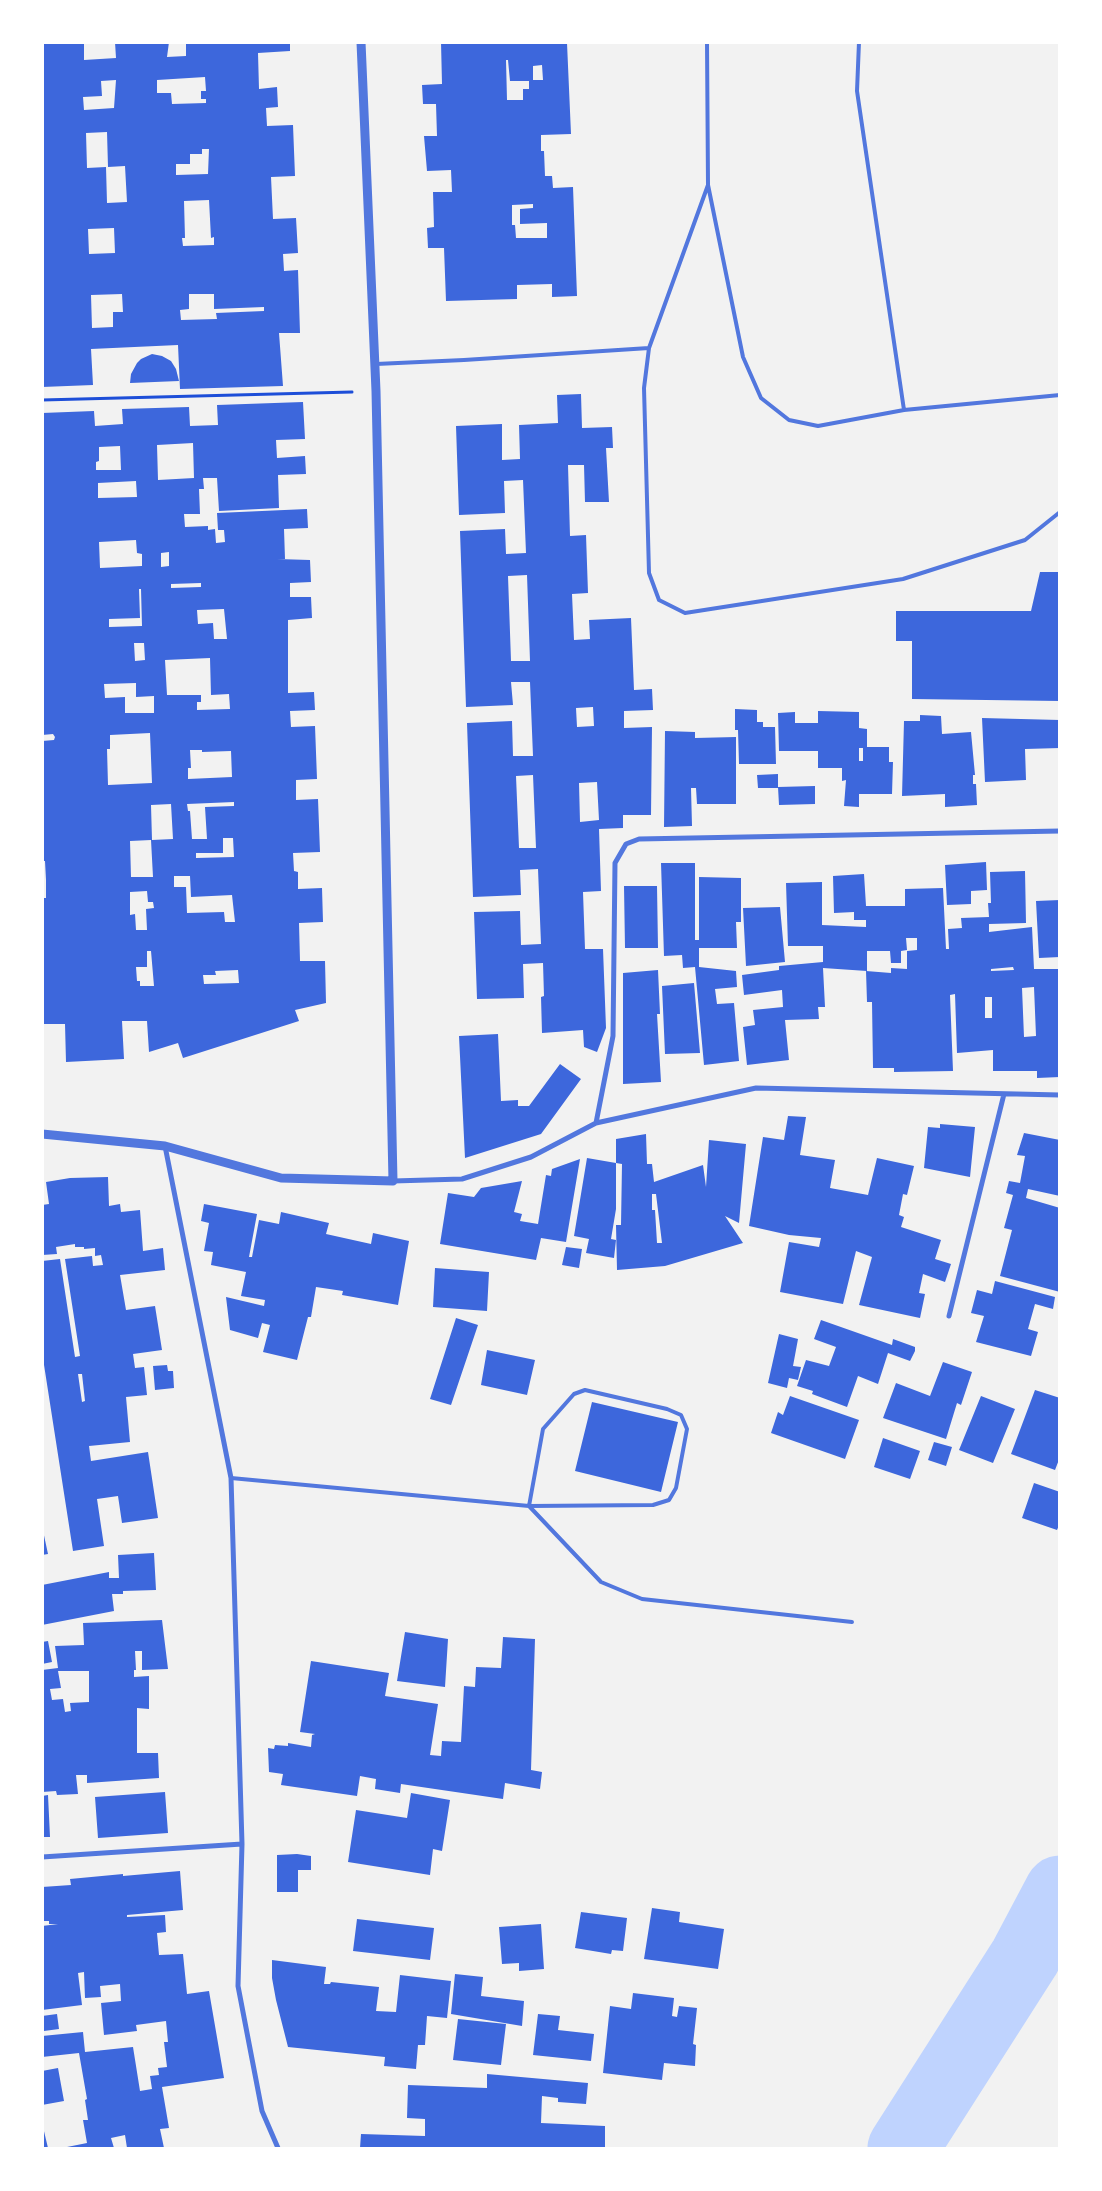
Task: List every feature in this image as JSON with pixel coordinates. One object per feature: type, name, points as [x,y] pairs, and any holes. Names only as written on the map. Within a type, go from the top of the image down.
[{"type":"street","points":[[361,42],[373,364],[376,391],[394,1181]]},
{"type":"street","points":[[596,1123],[613,1036],[615,863],[626,844],[639,839],[1060,831]]},
{"type":"street","points":[[42,1134],[164,1146],[281,1178],[394,1181],[462,1179],[530,1157],[596,1123],[756,1088],[1060,1095]]},
{"type":"street","points":[[949,1316],[1004,1094]]},
{"type":"street","points":[[164,1146],[232,1478],[242,1844],[238,1986],[262,2111],[278,2148]]},
{"type":"street","points":[[42,1857],[242,1844]]},
{"type":"lane","points":[[707,42],[708,185],[743,357],[761,398],[789,420],[818,426],[904,410],[1060,395]]},
{"type":"lane","points":[[859,42],[857,91],[904,410]]},
{"type":"lane","points":[[708,185],[649,348],[644,388],[649,573],[660,600],[685,613],[903,579],[1025,540],[1060,512]]},
{"type":"lane","points":[[373,364],[649,348]]},
{"type":"lane","points":[[232,1478],[529,1506],[653,1505],[669,1500],[676,1488],[687,1429],[681,1416],[667,1409],[585,1390],[574,1394],[543,1429],[529,1506]]},
{"type":"lane","points":[[529,1506],[602,1582],[642,1599],[852,1622]]},
{"type":"path","points":[[42,400],[376,391]]},
{"type":"building","points":[[42,42],[84,42],[84,60],[116,58],[115,42],[169,42],[167,57],[186,56],[186,42],[290,42],[290,51],[258,53],[259,89],[277,87],[278,107],[266,108],[267,126],[293,125],[295,176],[271,177],[273,219],[296,218],[298,253],[283,254],[284,271],[298,270],[300,333],[279,333],[283,386],[180,389],[178,345],[91,349],[93,385],[42,387]],"holes":[[[205,77],[206,91],[201,91],[201,99],[206,99],[206,103],[172,104],[171,93],[157,93],[157,80]],[[116,80],[114,108],[84,110],[83,97],[102,96],[101,81]],[[107,132],[108,167],[125,166],[127,202],[107,203],[106,167],[87,168],[86,133]],[[202,149],[209,149],[208,174],[176,175],[176,164],[190,164],[190,154],[202,154]],[[209,200],[211,238],[214,237],[214,245],[183,246],[182,238],[185,238],[184,201]],[[114,228],[115,253],[89,254],[88,229]],[[122,294],[123,312],[113,312],[113,327],[92,328],[91,295]],[[189,294],[214,294],[214,309],[264,307],[264,311],[216,313],[217,319],[181,320],[180,310],[189,309]]]},
{"type":"building","points":[[441,42],[567,43],[571,134],[541,135],[541,151],[544,151],[545,176],[552,176],[553,188],[573,187],[577,296],[552,297],[552,284],[517,285],[517,299],[446,301],[444,248],[428,248],[427,228],[434,227],[433,192],[452,192],[451,170],[427,171],[424,136],[437,136],[436,104],[423,104],[422,85],[442,84]],"holes":[[[506,60],[508,60],[510,81],[529,81],[529,89],[523,89],[523,100],[507,100]],[[542,65],[543,80],[533,80],[533,66]],[[533,204],[533,208],[520,209],[520,224],[547,223],[547,238],[516,238],[515,225],[512,225],[512,205]]]},
{"type":"building","points":[[152,354],[162,356],[171,361],[176,369],[179,381],[130,383],[131,374],[137,363]]},
{"type":"building","points":[[581,394],[582,428],[612,427],[613,448],[606,448],[609,502],[585,502],[584,465],[568,465],[570,536],[586,535],[588,593],[572,594],[574,640],[590,639],[589,620],[631,618],[634,690],[652,689],[653,710],[624,711],[624,728],[652,727],[651,815],[623,815],[623,828],[599,829],[601,891],[583,892],[585,949],[603,949],[606,1028],[597,1052],[584,1047],[583,1030],[542,1033],[541,997],[544,996],[543,963],[523,964],[524,998],[477,999],[474,912],[520,911],[521,945],[541,944],[538,869],[520,870],[521,895],[473,897],[467,723],[512,721],[513,756],[533,756],[530,682],[511,682],[513,705],[466,707],[460,531],[505,529],[506,554],[526,553],[523,480],[504,481],[505,513],[459,515],[456,426],[502,424],[502,460],[520,459],[519,425],[558,423],[557,395]],"holes":[[[527,575],[530,661],[511,661],[508,576]],[[593,707],[594,726],[577,727],[576,708]],[[533,775],[536,848],[519,848],[516,776]],[[597,782],[599,820],[580,822],[579,783]]]},
{"type":"building","points":[[303,402],[305,439],[276,440],[277,458],[305,456],[306,474],[278,475],[279,508],[219,511],[217,478],[203,478],[204,489],[199,489],[200,514],[184,514],[185,527],[208,526],[208,530],[215,529],[216,543],[225,542],[224,530],[218,530],[217,513],[307,509],[308,528],[284,529],[285,559],[277,559],[310,560],[311,582],[290,583],[290,597],[311,597],[312,618],[288,620],[288,693],[314,692],[315,710],[290,711],[291,727],[315,726],[317,779],[296,780],[296,800],[318,799],[320,852],[293,853],[294,871],[298,872],[298,889],[322,888],[323,922],[299,923],[300,961],[325,961],[326,1003],[295,1010],[299,1021],[183,1058],[178,1043],[149,1052],[147,1021],[122,1021],[124,1059],[66,1062],[65,1024],[42,1024],[42,898],[46,898],[46,880],[45,861],[42,861],[42,741],[54,740],[55,737],[53,734],[42,735],[42,593],[44,593],[42,413],[94,411],[95,426],[123,424],[122,409],[189,407],[190,426],[218,425],[217,405]],"holes":[[[193,443],[194,478],[158,480],[157,445]],[[120,446],[121,470],[96,470],[96,462],[99,461],[99,447]],[[136,481],[137,497],[98,498],[98,483]],[[136,540],[137,553],[142,554],[142,566],[100,568],[99,542]],[[169,552],[169,566],[161,567],[161,553]],[[201,583],[201,587],[171,588],[171,584]],[[139,589],[141,589],[142,626],[109,627],[109,619],[140,618]],[[224,609],[227,639],[214,639],[213,623],[198,624],[197,610]],[[134,643],[144,643],[145,660],[135,661]],[[210,658],[211,695],[229,694],[230,709],[197,710],[197,702],[201,702],[201,695],[167,695],[165,660]],[[136,683],[136,697],[154,696],[154,713],[125,713],[125,697],[105,698],[104,684]],[[150,733],[152,783],[108,785],[107,749],[110,749],[110,735]],[[190,750],[202,750],[202,752],[231,751],[232,777],[188,779],[188,768],[191,768]],[[234,802],[234,806],[205,807],[207,839],[192,839],[190,811],[188,811],[187,804]],[[171,804],[173,839],[152,840],[151,805]],[[223,838],[233,838],[234,857],[196,858],[196,853],[223,853]],[[151,840],[153,877],[131,877],[130,841]],[[174,876],[190,876],[191,897],[232,895],[235,922],[225,922],[224,912],[187,913],[186,887],[174,887]],[[147,891],[148,902],[153,902],[154,908],[146,909],[147,930],[136,930],[135,914],[130,915],[130,892]],[[147,951],[151,951],[154,986],[140,986],[140,981],[137,981],[136,967],[147,967]],[[238,970],[239,983],[204,984],[203,975],[216,975],[215,971]]]},
{"type":"building","points":[[1040,572],[1060,572],[1060,701],[912,699],[912,641],[896,641],[896,611],[1031,611]]},
{"type":"building","points":[[735,709],[757,710],[757,722],[763,722],[763,727],[775,727],[776,764],[739,764],[738,730],[735,730]]},
{"type":"building","points":[[818,711],[859,712],[859,728],[867,729],[867,747],[889,747],[889,762],[893,762],[892,794],[859,794],[859,807],[844,806],[846,780],[842,781],[842,768],[818,768],[818,751],[779,751],[778,713],[795,712],[795,723],[818,723]],"holes":[[[859,748],[863,748],[863,761],[859,761]]]},
{"type":"building","points":[[920,715],[941,716],[942,734],[971,732],[975,775],[973,775],[973,784],[976,784],[977,805],[945,807],[945,794],[902,796],[904,721],[920,721]]},
{"type":"building","points":[[982,718],[1060,720],[1060,748],[1025,749],[1026,780],[985,782]]},
{"type":"building","points":[[665,731],[695,732],[695,738],[736,737],[736,804],[697,804],[696,788],[691,788],[692,826],[664,827]]},
{"type":"building","points":[[778,774],[778,788],[758,788],[757,775]]},
{"type":"building","points":[[815,786],[815,804],[779,805],[778,787]]},
{"type":"building","points":[[986,862],[987,890],[971,891],[971,904],[947,905],[945,865]]},
{"type":"building","points":[[661,863],[695,863],[695,940],[699,940],[699,877],[741,878],[741,922],[736,922],[737,948],[699,948],[699,967],[736,971],[737,987],[715,989],[717,1004],[734,1003],[739,1061],[704,1065],[695,967],[683,968],[682,955],[664,956]]},
{"type":"building","points":[[1025,871],[1026,923],[989,924],[989,932],[1032,927],[1034,969],[1060,969],[1060,1077],[1037,1078],[1037,1071],[993,1071],[993,1050],[957,1053],[955,994],[950,995],[953,1071],[894,1072],[894,1068],[873,1068],[872,1002],[867,1002],[866,971],[891,973],[891,968],[907,969],[907,951],[917,950],[917,938],[906,938],[907,950],[901,951],[901,963],[891,963],[890,951],[867,951],[867,971],[823,968],[825,1007],[818,1007],[819,1019],[785,1020],[789,1060],[747,1065],[743,1027],[755,1025],[753,1010],[783,1007],[782,990],[744,995],[742,975],[779,970],[779,966],[823,962],[823,946],[788,946],[786,883],[822,882],[822,925],[866,927],[866,920],[854,920],[854,912],[834,913],[833,876],[864,874],[866,906],[905,906],[905,889],[943,888],[946,949],[949,949],[948,929],[962,928],[961,918],[989,917],[988,903],[991,903],[990,872]],"holes":[[[1013,967],[1014,970],[991,971],[991,969]],[[1034,987],[1036,1036],[1024,1037],[1022,988]],[[985,997],[992,997],[992,1018],[985,1018]]]},
{"type":"building","points":[[624,886],[657,886],[658,948],[625,948]]},
{"type":"building","points":[[1060,900],[1060,957],[1039,958],[1036,901]]},
{"type":"building","points":[[780,907],[785,962],[746,966],[743,908]]},
{"type":"building","points":[[658,970],[660,1014],[657,1014],[661,1082],[623,1084],[623,973]]},
{"type":"building","points":[[694,983],[700,1053],[665,1054],[662,986]]},
{"type":"building","points":[[498,1034],[501,1101],[518,1100],[518,1106],[529,1106],[560,1064],[581,1079],[541,1134],[465,1158],[459,1036]]},
{"type":"building","points":[[788,1116],[806,1117],[800,1155],[835,1160],[830,1188],[868,1195],[877,1158],[914,1166],[907,1195],[903,1194],[899,1215],[904,1217],[901,1227],[941,1240],[935,1259],[951,1264],[945,1282],[923,1274],[919,1293],[925,1294],[920,1318],[859,1305],[872,1257],[856,1251],[843,1304],[780,1292],[789,1242],[819,1247],[821,1238],[789,1235],[749,1226],[763,1137],[784,1140]]},
{"type":"building","points":[[940,1124],[975,1127],[970,1177],[924,1168],[928,1127],[940,1128]]},
{"type":"building","points":[[1024,1133],[1060,1140],[1060,1196],[1028,1189],[1026,1198],[1060,1208],[1060,1292],[1000,1276],[1012,1230],[1004,1228],[1013,1195],[1006,1193],[1009,1181],[1020,1183],[1025,1156],[1017,1155]]},
{"type":"building","points":[[646,1134],[647,1164],[652,1164],[654,1182],[703,1165],[706,1187],[709,1140],[746,1144],[739,1223],[725,1216],[743,1243],[665,1266],[617,1270],[616,1225],[621,1225],[622,1164],[616,1163],[616,1139]],"holes":[[[652,1194],[656,1194],[662,1243],[657,1243],[655,1210],[652,1210]]]},
{"type":"building","points":[[587,1158],[616,1163],[616,1209],[611,1239],[616,1240],[614,1258],[586,1253],[589,1239],[574,1236]]},
{"type":"building","points":[[580,1159],[566,1242],[541,1238],[536,1260],[440,1244],[448,1193],[474,1197],[481,1188],[522,1181],[514,1212],[522,1214],[520,1221],[538,1224],[546,1175],[551,1176],[552,1169]]},
{"type":"building","points":[[108,1177],[109,1206],[120,1204],[121,1212],[140,1210],[143,1251],[163,1248],[165,1270],[120,1275],[126,1310],[155,1306],[162,1350],[133,1354],[135,1368],[144,1367],[147,1395],[126,1397],[130,1442],[89,1446],[91,1461],[148,1452],[158,1518],[122,1523],[118,1496],[97,1499],[104,1546],[73,1551],[42,1352],[42,1261],[60,1259],[75,1357],[80,1356],[65,1259],[92,1256],[93,1266],[103,1265],[101,1255],[95,1256],[95,1248],[84,1249],[84,1247],[75,1247],[75,1244],[56,1247],[57,1254],[42,1255],[42,1205],[49,1204],[46,1182],[70,1178]],"holes":[[[78,1374],[82,1374],[85,1401],[82,1402]]]},
{"type":"building","points":[[204,1204],[257,1214],[249,1257],[252,1257],[259,1220],[279,1224],[281,1212],[329,1223],[326,1234],[371,1244],[373,1233],[409,1241],[398,1305],[342,1295],[343,1291],[316,1287],[311,1317],[308,1317],[297,1360],[263,1352],[270,1325],[262,1323],[258,1338],[230,1330],[226,1297],[264,1306],[265,1300],[241,1296],[246,1272],[211,1265],[213,1252],[204,1251],[209,1223],[201,1221]]},
{"type":"building","points":[[566,1247],[582,1249],[579,1268],[562,1265]]},
{"type":"building","points":[[435,1268],[489,1272],[487,1311],[433,1307]]},
{"type":"building","points":[[995,1281],[1055,1297],[1053,1309],[1035,1304],[1028,1329],[1038,1332],[1031,1356],[976,1342],[984,1316],[971,1313],[977,1290],[992,1294]]},
{"type":"building","points":[[456,1318],[478,1325],[451,1405],[430,1399]]},
{"type":"building","points":[[821,1320],[892,1345],[893,1339],[915,1347],[915,1351],[910,1361],[888,1353],[878,1384],[858,1376],[847,1407],[812,1394],[813,1391],[797,1386],[806,1360],[829,1366],[836,1347],[814,1339]]},
{"type":"building","points":[[779,1334],[798,1339],[793,1366],[801,1367],[798,1380],[789,1378],[787,1388],[768,1383]]},
{"type":"building","points":[[487,1350],[535,1360],[527,1395],[481,1385]]},
{"type":"building","points":[[943,1362],[972,1372],[961,1405],[957,1403],[946,1439],[883,1418],[896,1383],[930,1396]]},
{"type":"building","points":[[167,1365],[168,1371],[173,1371],[174,1388],[155,1390],[153,1366]]},
{"type":"building","points":[[1035,1390],[1060,1398],[1060,1457],[1055,1470],[1011,1454]]},
{"type":"building","points":[[790,1396],[859,1420],[845,1459],[771,1433],[778,1412],[783,1415]]},
{"type":"building","points":[[981,1396],[1015,1409],[993,1463],[959,1450]]},
{"type":"building","points":[[592,1402],[678,1422],[661,1492],[575,1471]]},
{"type":"building","points":[[883,1438],[920,1451],[910,1479],[874,1467]]},
{"type":"building","points":[[934,1442],[952,1447],[946,1466],[928,1460]]},
{"type":"building","points":[[1034,1483],[1060,1492],[1060,1523],[1057,1530],[1022,1518]]},
{"type":"building","points":[[42,1526],[48,1554],[42,1555]]},
{"type":"building","points":[[154,1553],[156,1590],[123,1591],[123,1594],[112,1594],[114,1611],[42,1625],[42,1585],[109,1572],[109,1578],[119,1578],[118,1555]]},
{"type":"building","points":[[162,1620],[168,1669],[142,1670],[142,1651],[135,1651],[136,1670],[134,1670],[134,1677],[149,1676],[149,1709],[137,1708],[137,1753],[158,1753],[159,1778],[87,1783],[87,1775],[76,1775],[78,1794],[57,1795],[56,1791],[42,1792],[42,1670],[58,1668],[55,1646],[84,1645],[83,1623]],"holes":[[[58,1671],[89,1671],[89,1702],[70,1703],[71,1711],[65,1712],[63,1699],[52,1700],[50,1689],[61,1688]]]},
{"type":"building","points":[[405,1632],[448,1639],[445,1687],[397,1681]]},
{"type":"building","points":[[503,1637],[535,1639],[531,1770],[542,1772],[540,1789],[505,1783],[503,1799],[401,1784],[400,1793],[375,1789],[376,1779],[360,1776],[357,1796],[281,1785],[283,1774],[269,1772],[268,1748],[274,1749],[275,1745],[288,1746],[288,1743],[311,1747],[312,1735],[315,1734],[300,1732],[311,1661],[389,1673],[385,1696],[438,1704],[430,1755],[441,1756],[442,1741],[461,1742],[464,1686],[475,1687],[476,1667],[501,1668]]},
{"type":"building","points":[[48,1641],[52,1662],[42,1664],[42,1642]]},
{"type":"building","points":[[165,1792],[168,1833],[98,1838],[95,1797]]},
{"type":"building","points":[[411,1793],[450,1800],[442,1851],[433,1849],[430,1875],[348,1862],[356,1810],[407,1818]]},
{"type":"building","points":[[48,1795],[50,1837],[42,1837],[42,1796]]},
{"type":"building","points":[[297,1854],[311,1856],[311,1870],[298,1870],[298,1892],[277,1892],[277,1855]]},
{"type":"building","points":[[180,1871],[183,1910],[127,1915],[127,1917],[165,1915],[166,1932],[157,1933],[159,1955],[183,1954],[187,1994],[209,1991],[224,2078],[162,2087],[169,2128],[160,2129],[164,2148],[127,2148],[125,2135],[111,2138],[114,2148],[62,2148],[87,2143],[83,2120],[88,2120],[85,2100],[87,2099],[79,2053],[42,2057],[42,2036],[83,2032],[85,2052],[133,2047],[140,2091],[152,2089],[150,2076],[159,2075],[158,2068],[167,2067],[164,2042],[168,2042],[166,2021],[136,2025],[137,2031],[104,2035],[101,2003],[121,2001],[120,1984],[100,1986],[101,1997],[85,1998],[84,1972],[78,1973],[82,2005],[42,2010],[42,1926],[58,1924],[49,1924],[49,1921],[42,1921],[42,1887],[71,1885],[70,1879]]},
{"type":"building","points":[[652,1908],[680,1912],[679,1922],[724,1929],[718,1969],[644,1959]]},
{"type":"building","points":[[581,1912],[627,1918],[623,1951],[612,1950],[611,1954],[575,1948]]},
{"type":"building","points":[[357,1919],[434,1928],[430,1960],[353,1951]]},
{"type":"building","points":[[541,1924],[544,1969],[519,1971],[519,1963],[502,1964],[499,1927]]},
{"type":"building","points":[[272,1960],[326,1967],[324,1984],[330,1984],[331,1982],[379,1987],[376,2011],[396,2012],[400,1975],[451,1981],[447,2018],[427,2016],[425,2045],[418,2045],[416,2069],[384,2066],[385,2057],[288,2047],[276,2000],[272,1978]]},
{"type":"building","points":[[455,1974],[483,1977],[481,1996],[524,2001],[522,2026],[451,2014]]},
{"type":"building","points":[[633,1993],[674,1998],[672,2016],[677,2017],[679,2006],[697,2008],[693,2044],[696,2045],[695,2066],[664,2063],[662,2080],[603,2073],[610,2006],[631,2009]]},
{"type":"building","points":[[57,2014],[59,2029],[44,2031],[42,2016]]},
{"type":"building","points":[[538,2014],[560,2016],[558,2030],[594,2034],[591,2061],[533,2055]]},
{"type":"building","points":[[458,2019],[506,2024],[501,2065],[453,2060]]},
{"type":"building","points":[[58,2068],[64,2101],[42,2105],[42,2071]]},
{"type":"building","points":[[487,2074],[588,2083],[586,2104],[558,2102],[558,2098],[542,2096],[541,2123],[605,2126],[605,2148],[360,2148],[361,2134],[425,2136],[425,2119],[407,2118],[408,2085],[487,2088]]},
{"type":"building","points":[[43,2127],[48,2148],[42,2148]]},
{"type":"waterway","points":[[903,2148],[1025,1957],[1060,1891]]}]
